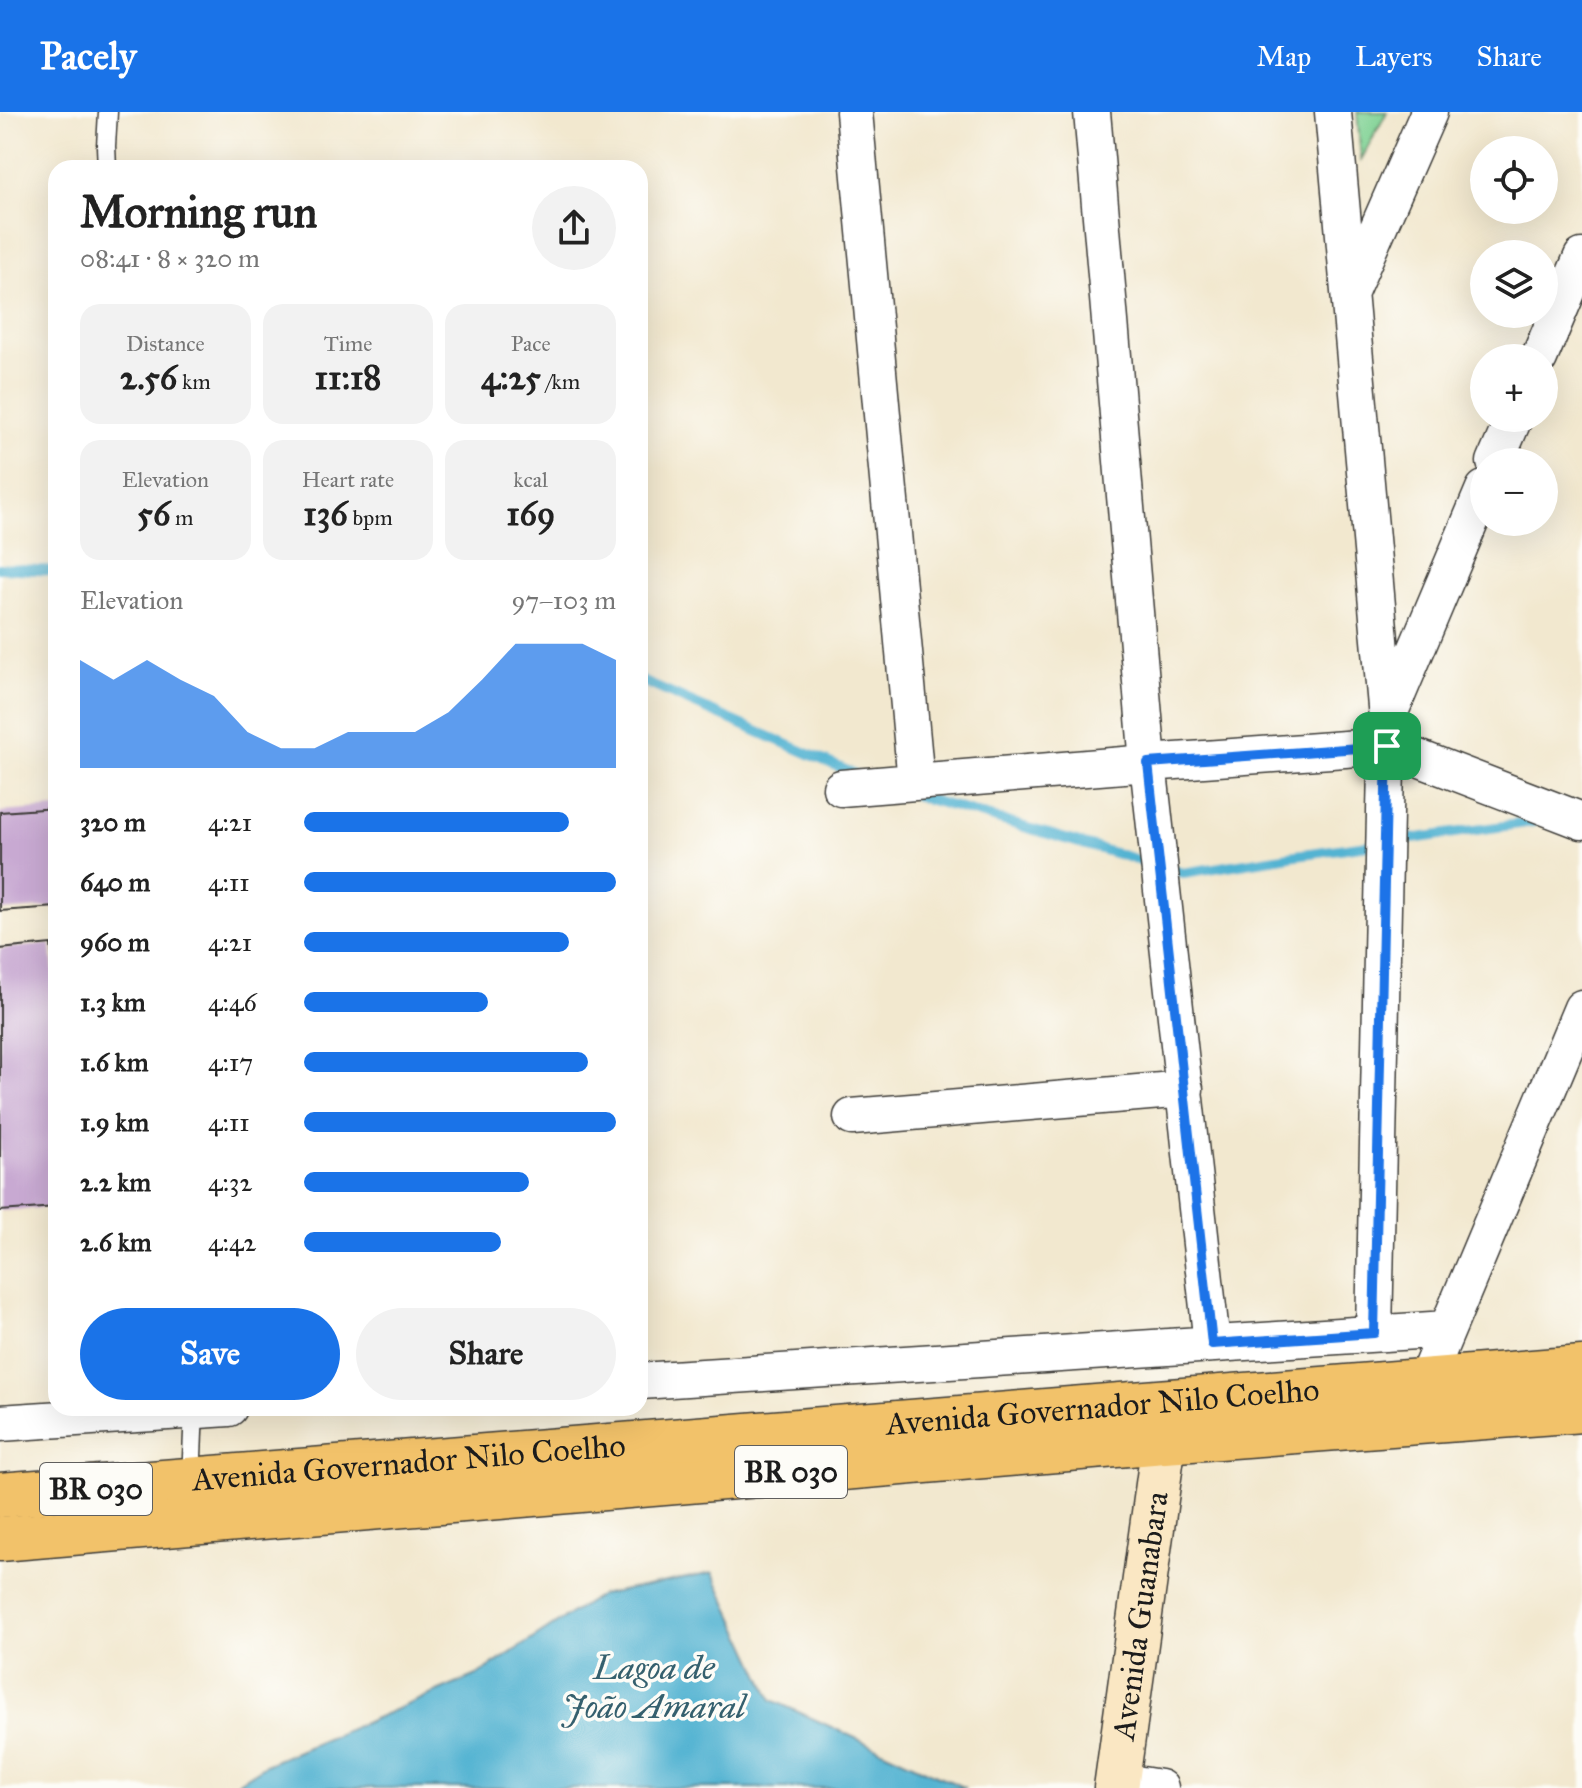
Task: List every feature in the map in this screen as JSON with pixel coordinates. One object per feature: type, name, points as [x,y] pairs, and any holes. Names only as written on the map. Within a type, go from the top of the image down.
[{"type":"main road","name":"Avenida Governador Nilo Coelho","points":[[0,1495],[1582,1368]]},
{"type":"main road","name":"BR 030","points":[[0,1539],[1164,1441],[1582,1410]]},
{"type":"main road","name":"Avenida Guanabara","points":[[1116,1784],[1164,1441]]},
{"type":"street","points":[[854,112],[916,782]]},
{"type":"street","points":[[1092,112],[1148,763],[1212,1344]]},
{"type":"street","points":[[1333,112],[1387,732],[1374,1333]]},
{"type":"street","points":[[1349,295],[1429,112]]},
{"type":"street","points":[[1545,344],[1582,257]]},
{"type":"street","points":[[1387,732],[1470,524]]},
{"type":"street","points":[[841,788],[1148,763],[1387,732],[1582,821]]},
{"type":"street","points":[[1426,1380],[1582,1008]]},
{"type":"street","points":[[852,1117],[1185,1089]]},
{"type":"street","points":[[648,1380],[1447,1329]]},
{"type":"street","points":[[0,1423],[103,1416]]},
{"type":"street","points":[[1116,1784],[1160,1788]]},
{"type":"lane","points":[[107,160],[108,112]]},
{"type":"lane","points":[[191,1481],[205,1416]]},
{"type":"green space","points":[[1357,112],[1387,112],[1361,160]]},
{"type":"water","name":"Lagoa de João Amaral","points":[[713,1573],[772,1700],[965,1788],[229,1788],[265,1765],[477,1675],[600,1595]]},
{"type":"building","points":[[48,809],[48,908],[0,911],[0,812]]},
{"type":"building","points":[[48,944],[48,1208],[0,1211],[0,949]]},
{"type":"waterway","points":[[0,568],[48,571]]},
{"type":"waterway","points":[[648,684],[857,775]]},
{"type":"waterway","points":[[917,796],[1152,864]]},
{"type":"waterway","points":[[1167,868],[1183,873],[1533,822]]},
{"type":"route","points":[[1387,746],[1374,1333],[1212,1344],[1148,763],[1387,746]]}]
